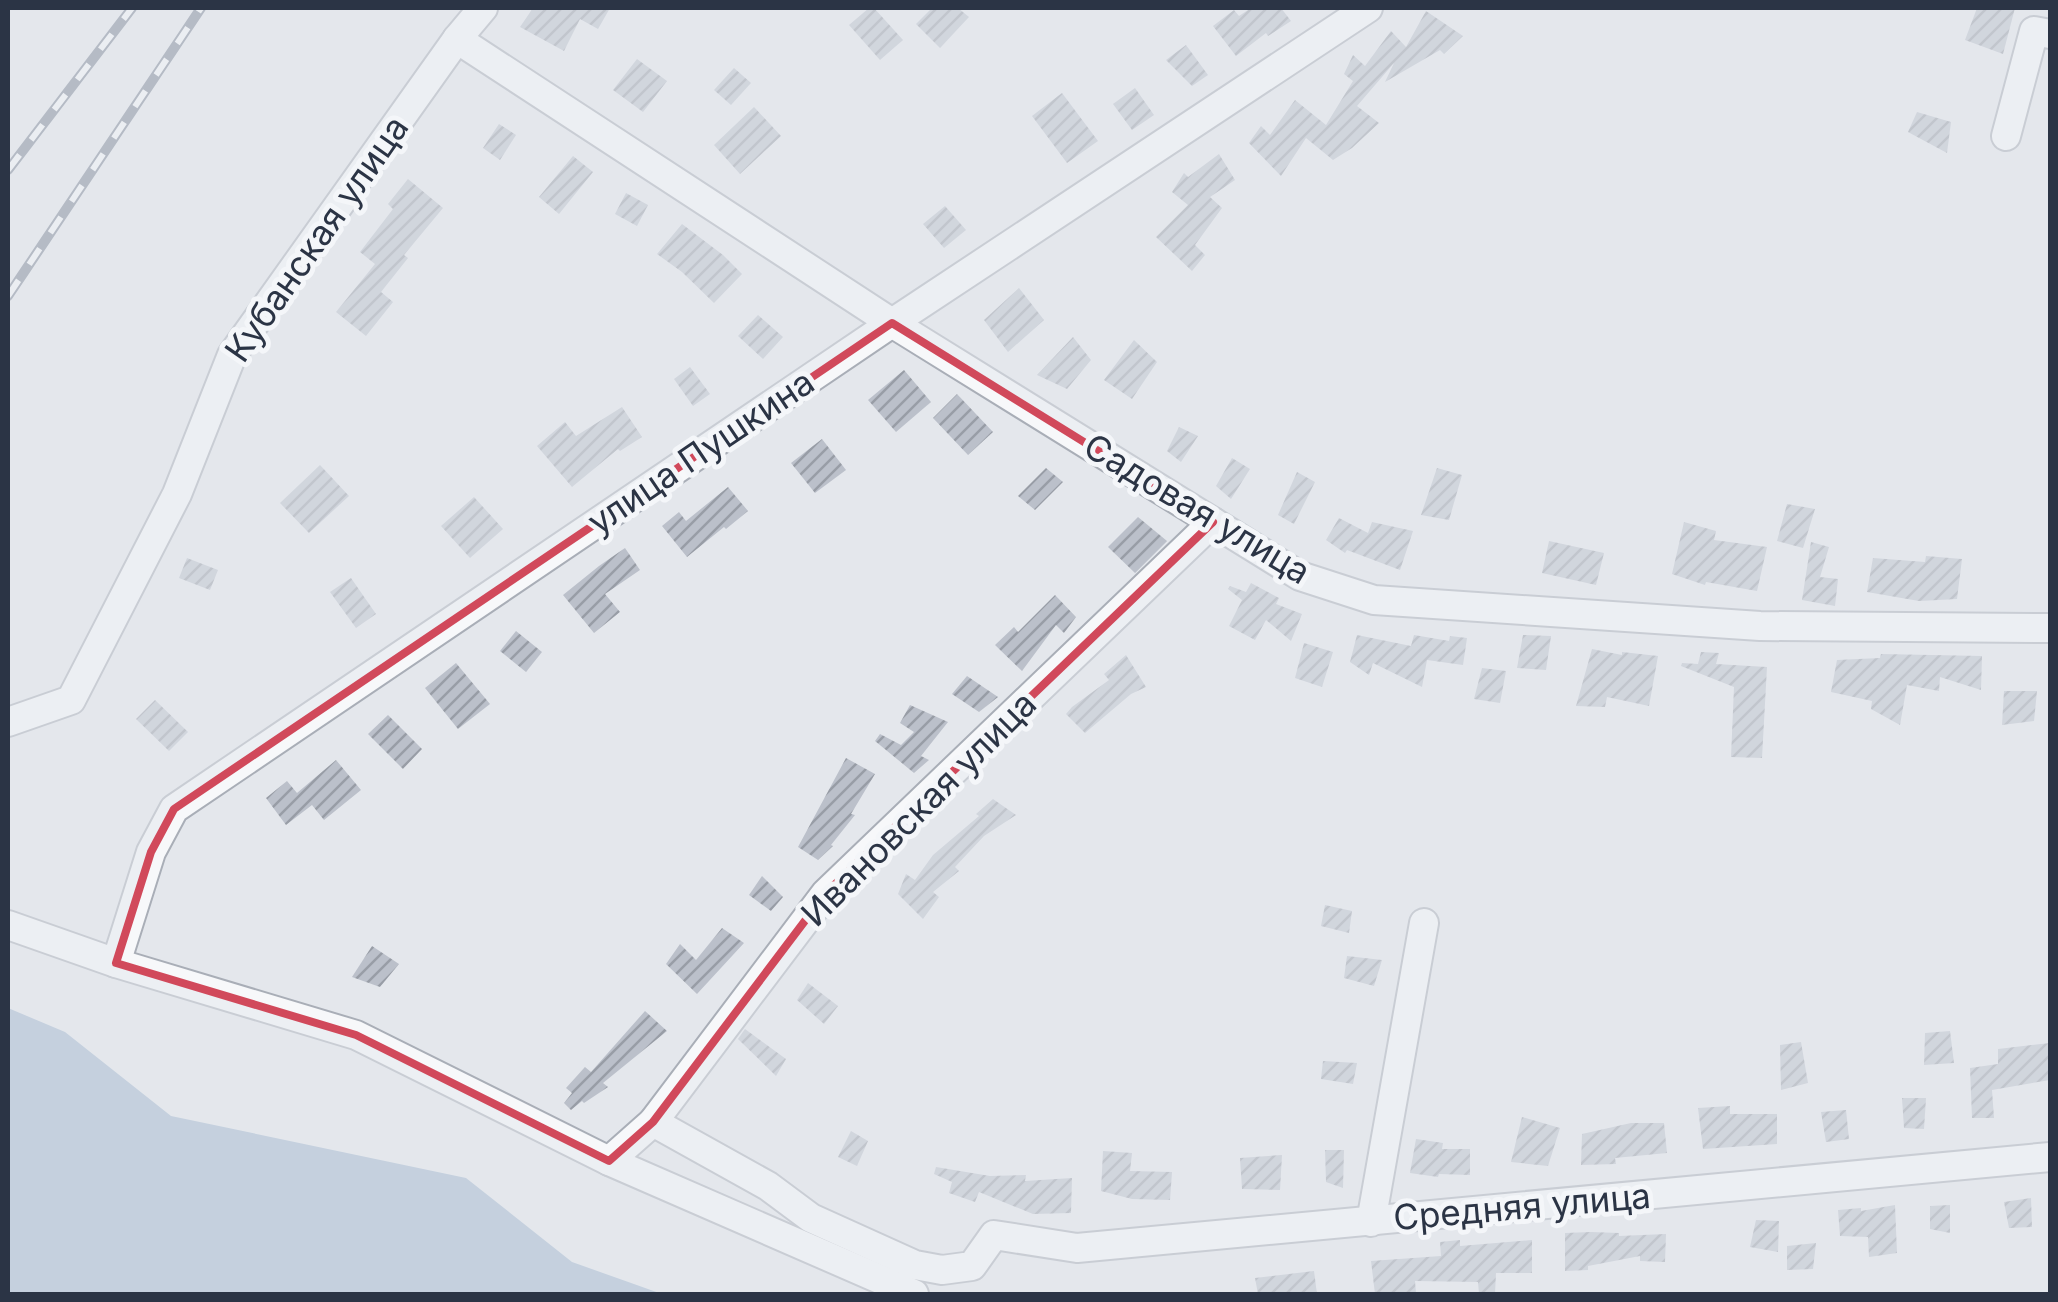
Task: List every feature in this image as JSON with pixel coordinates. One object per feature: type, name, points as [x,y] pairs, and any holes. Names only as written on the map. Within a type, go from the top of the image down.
[{"type":"street","name":"Кубанская улица","points":[[8,722],[70,700],[177,494],[232,354],[482,8]]},
{"type":"street","name":"улица Пушкина","points":[[116,963],[151,852],[174,809],[892,323],[1368,8]]},
{"type":"street","points":[[2006,136],[2034,31],[2050,34]]},
{"type":"street","name":"Садовая улица","points":[[457,39],[892,323],[1300,576],[1374,600],[1760,626],[2050,628]]},
{"type":"street","name":"Ивановская улица","points":[[609,1160],[653,1122],[826,893],[1213,522]]},
{"type":"street","points":[[1371,1222],[1424,923]]},
{"type":"street","points":[[8,925],[116,963],[356,1036],[609,1160],[914,1294]]},
{"type":"street","name":"Средняя улица","points":[[653,1122],[768,1186],[811,1218],[914,1264],[942,1270],[972,1266],[994,1235],[1077,1248],[2050,1156]]},
{"type":"highlighted area","points":[[892,323],[1213,522],[826,893],[653,1122],[609,1161],[356,1035],[116,963],[151,852],[174,809]]},
{"type":"water","points":[[8,1008],[65,1032],[171,1116],[466,1178],[572,1262],[662,1294],[8,1294]]},
{"type":"building","points":[[533,8],[610,8],[598,29],[580,19],[564,51],[520,27]]},
{"type":"building","points":[[874,8],[903,40],[880,60],[849,25]]},
{"type":"building","points":[[932,8],[958,8],[969,17],[940,48],[916,24]]},
{"type":"building","points":[[1251,8],[1281,8],[1291,21],[1268,36],[1266,33],[1236,56],[1213,26],[1234,10],[1239,16]]},
{"type":"building","points":[[1977,8],[2015,8],[2003,54],[1965,40]]},
{"type":"building","points":[[1426,11],[1463,36],[1444,54],[1440,50],[1385,82],[1394,63],[1357,106],[1379,123],[1352,148],[1333,160],[1306,138],[1281,176],[1249,143],[1261,126],[1270,135],[1295,100],[1326,125],[1353,81],[1344,74],[1353,55],[1365,66],[1391,31],[1406,47]]},
{"type":"building","points":[[1186,45],[1208,75],[1192,86],[1166,60]]},
{"type":"building","points":[[637,59],[667,81],[643,112],[613,90]]},
{"type":"building","points":[[734,68],[751,83],[731,105],[714,90]]},
{"type":"building","points":[[1135,88],[1154,115],[1132,130],[1113,104]]},
{"type":"building","points":[[1062,93],[1098,141],[1067,163],[1032,116]]},
{"type":"building","points":[[754,107],[781,136],[740,174],[714,145]]},
{"type":"building","points":[[1917,112],[1951,122],[1947,153],[1908,132]]},
{"type":"building","points":[[499,124],[516,135],[500,160],[483,148]]},
{"type":"building","points":[[1219,154],[1235,180],[1210,197],[1222,208],[1195,245],[1205,255],[1192,271],[1156,237],[1188,205],[1172,192],[1184,173],[1188,177]]},
{"type":"building","points":[[573,156],[593,172],[559,214],[539,197]]},
{"type":"building","points":[[408,179],[443,208],[404,255],[408,258],[381,292],[393,302],[366,336],[336,312],[375,264],[360,252],[393,209],[388,204]]},
{"type":"building","points":[[626,193],[648,205],[637,226],[615,214]]},
{"type":"building","points":[[945,206],[966,230],[944,248],[923,224]]},
{"type":"building","points":[[682,224],[742,274],[714,303],[657,254]]},
{"type":"building","points":[[1019,288],[1044,320],[1008,352],[984,320]]},
{"type":"building","points":[[758,315],[783,337],[763,359],[738,336]]},
{"type":"building","points":[[1073,337],[1091,360],[1067,389],[1037,375]]},
{"type":"building","points":[[1134,340],[1157,362],[1132,399],[1104,380]]},
{"type":"building","points":[[690,367],[710,394],[693,406],[674,379]]},
{"type":"building","points":[[904,370],[931,402],[896,432],[868,400]]},
{"type":"building","points":[[957,394],[993,432],[968,455],[933,418]]},
{"type":"building","points":[[622,407],[642,437],[618,449],[572,487],[537,446],[565,422],[576,436]]},
{"type":"building","points":[[1179,427],[1198,436],[1181,462],[1167,451]]},
{"type":"building","points":[[822,439],[846,470],[815,493],[791,463]]},
{"type":"building","points":[[1232,458],[1250,469],[1231,499],[1216,486]]},
{"type":"building","points":[[320,465],[349,496],[309,533],[280,503]]},
{"type":"building","points":[[1046,468],[1063,482],[1035,510],[1018,496]]},
{"type":"building","points":[[1437,468],[1462,475],[1449,520],[1421,515]]},
{"type":"building","points":[[1297,472],[1315,482],[1294,524],[1278,515]]},
{"type":"building","points":[[728,487],[748,511],[687,557],[662,526],[679,512],[686,521]]},
{"type":"building","points":[[474,497],[503,529],[470,558],[441,526]]},
{"type":"building","points":[[1787,504],[1815,509],[1803,548],[1777,541]]},
{"type":"building","points":[[1138,517],[1167,541],[1135,573],[1108,547]]},
{"type":"building","points":[[1339,518],[1368,533],[1372,522],[1413,531],[1400,570],[1347,550],[1345,553],[1326,540]]},
{"type":"building","points":[[1684,522],[1716,531],[1714,540],[1767,547],[1757,591],[1706,582],[1705,585],[1672,574]]},
{"type":"building","points":[[1549,541],[1604,553],[1596,585],[1542,573]]},
{"type":"building","points":[[1811,542],[1829,547],[1820,577],[1838,579],[1835,606],[1802,600]]},
{"type":"building","points":[[625,548],[640,570],[605,594],[620,612],[594,633],[563,595]]},
{"type":"building","points":[[1926,556],[1962,559],[1957,599],[1919,601],[1867,592],[1873,558],[1925,562]]},
{"type":"building","points":[[187,558],[218,570],[210,590],[179,578]]},
{"type":"building","points":[[351,578],[376,614],[356,628],[330,592]]},
{"type":"building","points":[[1251,583],[1279,598],[1276,604],[1302,614],[1291,641],[1266,620],[1255,640],[1229,626],[1242,600],[1228,589],[1230,586],[1246,592]]},
{"type":"building","points":[[1055,595],[1076,617],[1064,633],[1056,625],[1022,671],[995,645],[1014,627],[1018,632]]},
{"type":"building","points":[[516,631],[542,652],[526,672],[500,651]]},
{"type":"building","points":[[1357,635],[1411,646],[1414,635],[1449,641],[1450,636],[1467,638],[1463,665],[1427,660],[1422,687],[1373,663],[1369,675],[1350,662]]},
{"type":"building","points":[[1523,635],[1551,636],[1546,670],[1517,668]]},
{"type":"building","points":[[1304,643],[1333,652],[1322,687],[1295,678]]},
{"type":"building","points":[[1592,649],[1658,656],[1649,706],[1607,697],[1605,707],[1576,706]]},
{"type":"building","points":[[1701,652],[1719,653],[1716,664],[1767,667],[1762,758],[1731,757],[1734,687],[1681,666],[1698,664]]},
{"type":"building","points":[[1881,654],[1982,656],[1981,690],[1940,677],[1939,691],[1907,685],[1900,725],[1871,709],[1872,701],[1831,692],[1837,660],[1880,658]]},
{"type":"building","points":[[1126,655],[1146,687],[1131,694],[1085,733],[1066,714],[1109,680],[1104,674]]},
{"type":"building","points":[[456,663],[490,704],[458,729],[425,688]]},
{"type":"building","points":[[1482,668],[1506,671],[1500,703],[1474,699]]},
{"type":"building","points":[[967,676],[998,697],[979,712],[952,694]]},
{"type":"building","points":[[2004,691],[2037,691],[2034,721],[2002,725]]},
{"type":"building","points":[[155,700],[188,732],[169,751],[136,719]]},
{"type":"building","points":[[910,705],[948,722],[921,756],[929,760],[914,773],[875,741],[880,734],[901,745],[914,732],[900,723]]},
{"type":"building","points":[[388,715],[422,749],[403,769],[368,734]]},
{"type":"building","points":[[846,758],[875,774],[851,814],[855,815],[818,860],[798,847]]},
{"type":"building","points":[[336,760],[361,790],[324,820],[312,805],[286,825],[266,798],[287,781],[297,793]]},
{"type":"building","points":[[993,799],[1016,815],[984,836],[955,867],[959,871],[933,892],[939,897],[923,919],[898,894],[906,874],[915,880],[933,855]]},
{"type":"building","points":[[762,876],[783,897],[771,911],[749,895]]},
{"type":"building","points":[[1325,905],[1352,911],[1349,933],[1321,926]]},
{"type":"building","points":[[722,928],[744,943],[697,994],[666,964],[680,944],[696,960]]},
{"type":"building","points":[[372,946],[399,964],[380,987],[352,977]]},
{"type":"building","points":[[1347,956],[1382,960],[1374,986],[1344,978]]},
{"type":"building","points":[[808,983],[838,1006],[824,1024],[797,1000]]},
{"type":"building","points":[[645,1011],[667,1031],[603,1083],[608,1087],[571,1110],[564,1103],[572,1093],[566,1088],[585,1067],[591,1072]]},
{"type":"building","points":[[745,1029],[786,1059],[776,1076],[738,1039]]},
{"type":"building","points":[[1950,1031],[1954,1063],[1924,1065],[1925,1033]]},
{"type":"building","points":[[1801,1042],[1808,1083],[1781,1090],[1780,1045]]},
{"type":"building","points":[[2050,1043],[2050,1080],[1992,1090],[1994,1118],[1972,1118],[1970,1068],[1998,1064],[1998,1049]]},
{"type":"building","points":[[1323,1061],[1357,1063],[1353,1084],[1321,1079]]},
{"type":"building","points":[[1902,1098],[1926,1098],[1924,1129],[1904,1128]]},
{"type":"building","points":[[1730,1106],[1730,1114],[1777,1114],[1777,1144],[1703,1149],[1698,1108]]},
{"type":"building","points":[[1846,1110],[1849,1139],[1826,1142],[1821,1112]]},
{"type":"building","points":[[1522,1117],[1560,1128],[1548,1166],[1511,1162]]},
{"type":"building","points":[[1631,1123],[1664,1123],[1667,1153],[1615,1158],[1616,1164],[1581,1165],[1582,1134]]},
{"type":"building","points":[[851,1131],[868,1141],[857,1166],[838,1157]]},
{"type":"building","points":[[1416,1139],[1443,1143],[1442,1149],[1470,1149],[1470,1175],[1438,1177],[1410,1173]]},
{"type":"building","points":[[1325,1150],[1344,1150],[1343,1188],[1326,1182]]},
{"type":"building","points":[[1103,1151],[1132,1153],[1130,1171],[1172,1172],[1170,1200],[1132,1199],[1101,1191]]},
{"type":"building","points":[[1282,1155],[1280,1190],[1242,1189],[1240,1158]]},
{"type":"building","points":[[936,1167],[990,1176],[1026,1175],[1025,1181],[1072,1178],[1071,1213],[1033,1214],[979,1192],[975,1202],[949,1193],[952,1182],[934,1174]]},
{"type":"building","points":[[2031,1198],[2032,1227],[2009,1228],[2004,1202]]},
{"type":"building","points":[[1895,1205],[1897,1253],[1869,1257],[1868,1237],[1840,1236],[1838,1210],[1861,1211]]},
{"type":"building","points":[[1950,1205],[1950,1233],[1930,1229],[1930,1206]]},
{"type":"building","points":[[1756,1220],[1779,1221],[1778,1252],[1750,1247]]},
{"type":"building","points":[[1565,1233],[1619,1236],[1666,1234],[1665,1262],[1640,1261],[1640,1256],[1588,1266],[1588,1270],[1565,1271]]},
{"type":"building","points":[[1460,1240],[1460,1246],[1532,1240],[1532,1273],[1496,1273],[1495,1294],[1479,1294],[1478,1282],[1415,1281],[1416,1293],[1375,1294],[1371,1261],[1441,1256],[1440,1242]]},
{"type":"building","points":[[1816,1243],[1813,1269],[1787,1270],[1787,1246]]},
{"type":"building","points":[[1314,1271],[1317,1294],[1258,1294],[1255,1278]]},
{"type":"railway","points":[[8,170],[132,8]]},
{"type":"railway","points":[[8,296],[201,8]]}]
